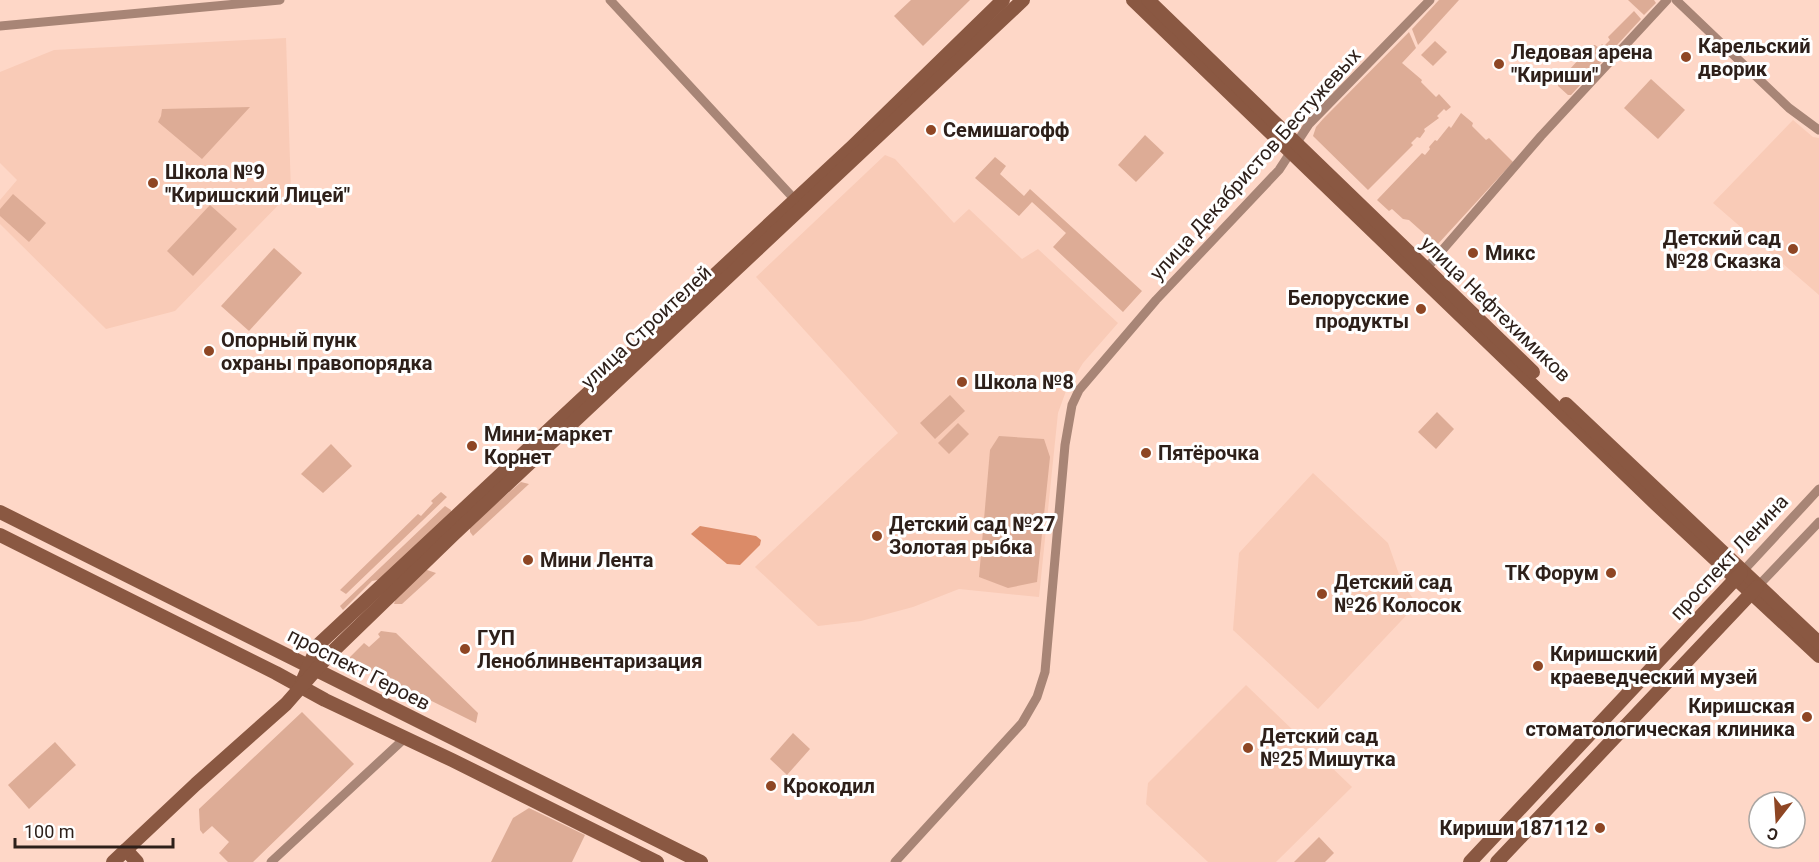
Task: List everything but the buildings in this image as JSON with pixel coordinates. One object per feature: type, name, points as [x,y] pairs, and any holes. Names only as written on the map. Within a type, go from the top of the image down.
[{"type":"street","points":[[0,26],[203,4],[280,0]]},
{"type":"street","points":[[610,0],[799,203]]},
{"type":"street","name":"улица Строителей","points":[[799,203],[853,146],[1003,0]]},
{"type":"street","name":"улица Строителей","points":[[113,862],[286,704],[313,668],[318,645],[1023,0]]},
{"type":"street","points":[[1133,0],[1294,148],[1739,575],[1819,643]]},
{"type":"street","name":"улица Нефтехимиков","points":[[1148,0],[1294,148],[1426,269],[1739,575]]},
{"type":"street","name":"улица Декабристов Бестужевых","points":[[895,862],[1022,723],[1037,698],[1045,672],[1065,445],[1072,405],[1079,390],[1156,300],[1279,170],[1310,124],[1430,0]]},
{"type":"street","points":[[1426,269],[1541,136],[1667,0]]},
{"type":"street","points":[[1676,0],[1789,108],[1819,130]]},
{"type":"street","name":"проспект Ленина","points":[[1470,862],[1819,489]]},
{"type":"street","name":"проспект Героев","points":[[0,512],[701,862]]},
{"type":"street","name":"проспект Ленина","points":[[1497,862],[1819,522]]},
{"type":"street","name":"проспект Героев","points":[[0,535],[300,687],[657,862]]},
{"type":"street","points":[[1755,589],[1819,656]]},
{"type":"street","points":[[271,862],[405,738]]},
{"type":"street","points":[[126,850],[137,862]]},
{"type":"shaded area","points":[[911,0],[970,0],[923,46],[894,16]]},
{"type":"shaded area","points":[[1439,0],[1459,0],[1418,45],[1412,29]]},
{"type":"shaded area","points":[[1628,0],[1654,0],[1656,3],[1644,15]]},
{"type":"shaded area","points":[[1634,11],[1641,19],[1571,95],[1568,95],[1558,86],[1558,82],[1592,45],[1599,48],[1602,44],[1604,46],[1610,40],[1608,37]]},
{"type":"shaded area","points":[[1409,32],[1416,48],[1402,63],[1422,80],[1421,82],[1436,97],[1439,94],[1451,107],[1446,111],[1444,109],[1437,116],[1439,118],[1424,129],[1420,138],[1417,137],[1411,143],[1413,145],[1368,190],[1313,136],[1316,127],[1323,119]]},
{"type":"shaded area","name":"Школа №9 \"Киришский Лицей\"","points":[[286,38],[291,192],[175,311],[106,329],[0,224],[0,200],[17,180],[0,163],[0,72],[54,50]]},
{"type":"shaded area","points":[[1435,41],[1447,52],[1433,66],[1421,55]]},
{"type":"shaded area","points":[[1651,79],[1685,110],[1658,139],[1624,108]]},
{"type":"shaded area","points":[[250,107],[202,159],[158,122],[162,109]]},
{"type":"shaded area","points":[[1461,113],[1473,123],[1472,126],[1486,140],[1489,138],[1513,162],[1437,245],[1409,220],[1403,219],[1392,209],[1389,211],[1377,200],[1422,153],[1425,155],[1435,140],[1437,141],[1449,126],[1451,128]]},
{"type":"shaded area","name":"Детский сад №28 Сказка","points":[[1793,120],[1813,137],[1819,138],[1819,295],[1713,203]]},
{"type":"shaded area","points":[[1145,135],[1164,153],[1136,182],[1118,165]]},
{"type":"shaded area","name":"Школа №8","points":[[885,155],[895,159],[954,223],[969,209],[1022,259],[1038,249],[1118,323],[1083,363],[1066,391],[1058,413],[1039,597],[959,589],[913,607],[861,621],[818,626],[755,567],[898,433],[756,277]]},
{"type":"shaded area","points":[[995,157],[1006,166],[1000,174],[1024,196],[1030,189],[1142,291],[1123,312],[1053,247],[1066,233],[1032,202],[1019,216],[975,178]]},
{"type":"shaded area","points":[[13,194],[46,223],[29,242],[0,216],[0,209]]},
{"type":"shaded area","points":[[210,205],[237,229],[193,276],[167,251]]},
{"type":"shaded area","points":[[274,248],[302,273],[249,331],[221,306]]},
{"type":"shaded area","points":[[950,395],[965,411],[935,439],[920,423]]},
{"type":"shaded area","points":[[1437,412],[1454,429],[1436,449],[1418,432]]},
{"type":"shaded area","points":[[958,423],[969,434],[949,454],[938,443]]},
{"type":"shaded area","points":[[999,436],[1044,439],[1050,457],[1037,582],[1008,588],[979,577],[990,450]]},
{"type":"shaded area","points":[[331,444],[352,466],[323,493],[301,474]]},
{"type":"shaded area","name":"Детский сад №26 Колосок","points":[[1313,473],[1388,543],[1402,583],[1417,604],[1318,709],[1233,630],[1239,553]]},
{"type":"shaded area","points":[[521,482],[529,484],[473,536],[470,526]]},
{"type":"shaded area","points":[[441,492],[447,497],[346,594],[340,590],[418,514],[421,516],[433,503],[431,501]]},
{"type":"shaded area","points":[[445,506],[451,510],[451,513],[383,579],[372,581],[343,610],[340,606]]},
{"type":"shaded area","points":[[700,526],[756,536],[761,540],[760,545],[740,565],[727,564],[691,534]]},
{"type":"shaded area","points":[[424,569],[436,573],[402,604],[394,604],[396,598]]},
{"type":"shaded area","points":[[381,631],[396,633],[478,713],[476,723],[349,658],[364,643],[369,647],[380,637],[378,634]]},
{"type":"shaded area","name":"Детский сад №25 Мишутка","points":[[1246,685],[1352,787],[1276,862],[1208,862],[1146,804],[1148,783]]},
{"type":"shaded area","points":[[302,712],[354,764],[253,862],[228,862],[219,853],[229,842],[212,826],[203,834],[200,830],[199,809]]},
{"type":"shaded area","points":[[793,733],[810,749],[787,775],[770,759]]},
{"type":"shaded area","points":[[55,742],[76,765],[29,809],[8,785]]},
{"type":"shaded area","points":[[529,808],[585,835],[572,862],[491,862],[513,818]]},
{"type":"shaded area","points":[[1319,837],[1334,853],[1325,862],[1294,862]]},
{"type":"place","name":"Карельский дворик","points":[[1686,57]]},
{"type":"place","name":"Ледовая арена \"Кириши\"","points":[[1499,64]]},
{"type":"place","name":"Семишагофф","points":[[931,130]]},
{"type":"place","name":"Школа №9 \"Киришский Лицей\"","points":[[153,183]]},
{"type":"place","name":"Детский сад №28 Сказка","points":[[1793,249]]},
{"type":"place","name":"Микс","points":[[1473,253]]},
{"type":"place","name":"Белорусские продукты","points":[[1421,309]]},
{"type":"place","name":"Опорный пунк охраны правопорядка","points":[[209,351]]},
{"type":"place","name":"Школа №8","points":[[962,382]]},
{"type":"place","name":"Мини-маркет Корнет","points":[[472,446]]},
{"type":"place","name":"Пятёрочка","points":[[1146,453]]},
{"type":"place","name":"Детский сад №27 Золотая рыбка","points":[[877,536]]},
{"type":"place","name":"Мини Лента","points":[[528,560]]},
{"type":"place","name":"ТК Форум","points":[[1611,573]]},
{"type":"place","name":"Детский сад №26 Колосок","points":[[1322,594]]},
{"type":"place","name":"ГУП Леноблинвентаризация","points":[[465,649]]},
{"type":"place","name":"Киришский краеведческий музей","points":[[1538,666]]},
{"type":"place","name":"Киришская стоматологическая клиника","points":[[1807,717]]},
{"type":"place","name":"Детский сад №25 Мишутка","points":[[1248,748]]},
{"type":"place","name":"Крокодил","points":[[771,786]]},
{"type":"place","name":"Кириши 187112","points":[[1600,828]]}]
